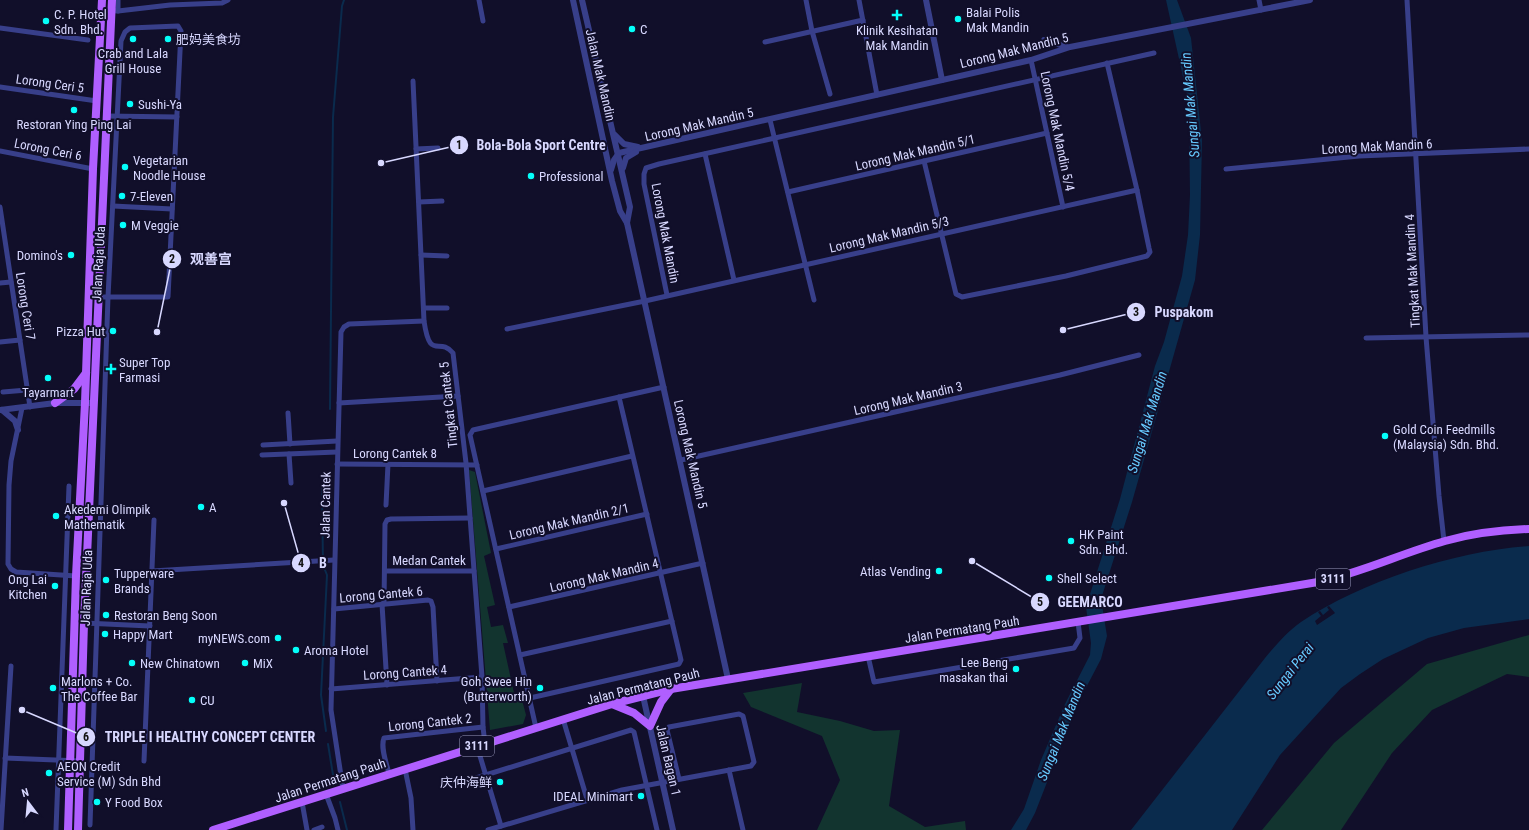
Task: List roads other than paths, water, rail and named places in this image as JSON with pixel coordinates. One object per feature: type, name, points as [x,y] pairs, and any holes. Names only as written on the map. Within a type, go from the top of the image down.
[{"type":"main road","name":"Jalan Raja Uda","points":[[78,830],[81,761],[89,403],[86,373],[92,169],[102,0]]},
{"type":"main road","name":"Jalan Raja Uda","points":[[68,830],[76,576],[97,296],[106,116],[114,11],[112,0]]},
{"type":"main road","points":[[56,403],[74,389],[86,373]]},
{"type":"main road","name":"Jalan Permatang Pauh","points":[[213,830],[225,828],[563,719],[612,704],[671,689],[1337,578],[1444,541],[1497,530],[1529,529]]},
{"type":"main road","points":[[612,704],[634,713],[650,726],[661,702],[671,689]]},
{"type":"street","points":[[114,11],[118,0]]},
{"type":"street","points":[[102,10],[114,11],[170,2],[222,3],[228,0]]},
{"type":"street","points":[[479,0],[483,21]]},
{"type":"street","name":"Jalan Mak Mandin","points":[[573,0],[620,211],[627,223]]},
{"type":"street","name":"Jalan Mak Mandin","points":[[582,0],[619,153]]},
{"type":"street","points":[[806,0],[812,31],[830,94]]},
{"type":"street","points":[[859,0],[877,95]]},
{"type":"street","points":[[926,0],[942,80]]},
{"type":"street","points":[[1259,0],[1261,10]]},
{"type":"street","name":"Lorong Mak Mandin 5","points":[[728,679],[681,460],[627,223],[630,207],[619,153],[1031,60],[1070,47],[1310,0]]},
{"type":"street","name":"Tingkat Mak Mandin 4","points":[[1408,0],[1426,337],[1444,541]]},
{"type":"street","points":[[765,42],[863,20]]},
{"type":"street","name":"Jalan Raja Uda","points":[[90,825],[108,297],[122,36],[130,28],[178,26],[180,28],[177,118],[168,298],[108,297]]},
{"type":"street","points":[[0,28],[88,40]]},
{"type":"street","points":[[1044,40],[1062,47],[1070,47]]},
{"type":"street","points":[[734,280],[705,154],[774,137],[1154,53]]},
{"type":"street","name":"Lorong Mak Mandin 5/4","points":[[1031,60],[1063,207]]},
{"type":"street","points":[[924,161],[940,234],[956,294],[962,297],[1066,276],[1147,256],[1150,252],[1107,63]]},
{"type":"street","name":"Tingkat Cantek 5","points":[[413,81],[424,322],[427,340],[432,345],[450,348],[453,353],[466,463],[482,677],[481,745]]},
{"type":"street","name":"Lorong Ceri 5","points":[[0,87],[97,101]]},
{"type":"street","points":[[106,116],[177,118]]},
{"type":"street","points":[[770,120],[814,300]]},
{"type":"street","points":[[613,132],[624,144],[631,147],[649,147]]},
{"type":"street","name":"Lorong Mak Mandin 5/1","points":[[788,192],[1047,133]]},
{"type":"street","points":[[604,136],[612,149],[619,153],[614,160],[611,173]]},
{"type":"street","points":[[622,171],[626,158],[649,147]]},
{"type":"street","points":[[416,149],[438,148]]},
{"type":"street","name":"Lorong Mak Mandin 6","points":[[1226,169],[1316,159],[1529,149]]},
{"type":"street","name":"Lorong Ceri 6","points":[[0,151],[92,169]]},
{"type":"street","name":"Lorong Mak Mandin","points":[[667,295],[644,174],[646,168],[652,165],[705,154]]},
{"type":"street","name":"Lorong Mak Mandin 5/3","points":[[645,300],[1137,190]]},
{"type":"street","points":[[419,202],[442,201]]},
{"type":"street","points":[[113,206],[172,210]]},
{"type":"street","name":"Lorong Ceri 7","points":[[0,207],[1,226],[30,408]]},
{"type":"street","points":[[421,255],[447,256]]},
{"type":"street","points":[[0,283],[11,282]]},
{"type":"street","points":[[97,296],[108,297]]},
{"type":"street","points":[[507,329],[645,300]]},
{"type":"street","points":[[424,308],[447,308]]},
{"type":"street","name":"Jalan Cantek","points":[[343,789],[330,710],[334,609],[332,560],[337,464],[341,332],[348,324],[424,322]]},
{"type":"street","points":[[1366,338],[1529,335]]},
{"type":"street","points":[[0,342],[20,340]]},
{"type":"street","name":"Lorong Mak Mandin 3","points":[[681,460],[1060,375],[1139,355]]},
{"type":"street","points":[[536,728],[470,435],[473,430],[664,387]]},
{"type":"street","points":[[3,392],[27,390]]},
{"type":"street","points":[[339,403],[458,396]]},
{"type":"street","points":[[530,698],[679,664],[681,660],[648,514],[632,456],[619,397]]},
{"type":"street","points":[[1,410],[30,408],[56,403],[89,403]]},
{"type":"street","points":[[22,408],[11,461],[9,485],[8,564],[11,569],[16,572],[76,576]]},
{"type":"street","points":[[1,410],[15,421],[18,430]]},
{"type":"street","points":[[288,413],[290,444]]},
{"type":"street","points":[[263,445],[337,441]]},
{"type":"street","points":[[262,455],[337,452]]},
{"type":"street","points":[[289,454],[291,483]]},
{"type":"street","points":[[482,491],[632,456]]},
{"type":"street","name":"Lorong Cantek 8","points":[[337,464],[477,464]]},
{"type":"street","points":[[386,506],[388,464]]},
{"type":"street","points":[[56,830],[69,486]]},
{"type":"street","name":"Lorong Mak Mandin 2/1","points":[[496,549],[648,514]]},
{"type":"street","points":[[387,684],[383,604],[385,524],[387,520],[470,518]]},
{"type":"street","points":[[144,761],[154,520]]},
{"type":"street","points":[[152,571],[332,560]]},
{"type":"street","name":"Lorong Mak Mandin 4","points":[[509,607],[703,563]]},
{"type":"street","name":"Medan Cantek","points":[[385,571],[474,571]]},
{"type":"street","name":"Lorong Cantek 6","points":[[334,609],[428,600],[431,601],[433,607],[437,681]]},
{"type":"street","points":[[520,655],[672,620]]},
{"type":"street","points":[[868,656],[874,682],[888,680],[1074,648],[1080,638],[1078,622]]},
{"type":"street","points":[[84,623],[150,626]]},
{"type":"street","points":[[2,830],[10,666]]},
{"type":"street","name":"Lorong Cantek 4","points":[[331,689],[482,677]]},
{"type":"street","name":"Jalan Bagan 1","points":[[643,696],[673,830]]},
{"type":"street","points":[[488,830],[587,799],[646,784],[663,782],[751,766],[754,762],[743,716],[739,714],[669,727],[667,730],[679,779]]},
{"type":"street","points":[[563,719],[587,799]]},
{"type":"street","name":"Lorong Cantek 2","points":[[389,774],[382,740],[385,737],[482,727]]},
{"type":"street","name":"Jalan Bagan 1","points":[[572,748],[631,730],[634,732],[657,830]]},
{"type":"street","points":[[481,745],[486,775],[502,826]]},
{"type":"street","points":[[476,778],[572,748]]},
{"type":"street","points":[[5,758],[81,761]]},
{"type":"street","points":[[405,769],[412,798],[413,830]]},
{"type":"street","points":[[730,770],[743,830]]},
{"type":"street","points":[[328,794],[338,830]]},
{"type":"street","points":[[302,802],[307,830]]},
{"type":"street","points":[[314,830],[322,827]]},
{"type":"water","name":"Sungai Mak Mandin","points":[[1166,0],[1177,0],[1191,38],[1202,141],[1200,235],[1195,280],[1132,502],[1101,599],[1107,636],[1101,659],[1078,703],[1035,813],[1026,830],[1011,830],[1024,809],[1041,760],[1065,704],[1090,655],[1091,643],[1086,607],[1120,499],[1155,366],[1164,342],[1182,276],[1188,235],[1190,195],[1189,115],[1187,95]]},
{"type":"water","name":"Sungai Perai","points":[[1529,546],[1529,619],[1464,628],[1428,638],[1383,659],[1360,674],[1341,688],[1280,755],[1232,830],[1131,830],[1265,658],[1286,634],[1301,622],[1325,607],[1352,594],[1410,570],[1471,554]]},
{"type":"waterway","points":[[330,409],[333,117],[342,6],[344,0]]},
{"type":"waterway","points":[[322,488],[323,565],[327,575],[321,695],[326,731]]},
{"type":"waterway","points":[[328,744],[334,781]]},
{"type":"waterway","points":[[340,802],[347,830]]},
{"type":"place","name":"Klinik Kesihatan Mak Mandin","points":[[897,15]]},
{"type":"place","name":"Balai Polis Mak Mandin","points":[[958,19]]},
{"type":"place","name":"C. P. Hotel Sdn. Bhd.","points":[[46,21]]},
{"type":"place","name":"C","points":[[632,29]]},
{"type":"place","name":"Crab and Lala Grill House","points":[[133,39]]},
{"type":"place","name":"肥妈美食坊","points":[[168,39]]},
{"type":"place","name":"Sushi-Ya","points":[[130,104]]},
{"type":"place","name":"Restoran Ying Ping Lai","points":[[74,110]]},
{"type":"place","name":"Bola-Bola Sport Centre","points":[[381,163]]},
{"type":"place","name":"Vegetarian Noodle House","points":[[125,167]]},
{"type":"place","name":"Professional","points":[[531,176]]},
{"type":"place","name":"7-Eleven","points":[[122,196]]},
{"type":"place","name":"M Veggie","points":[[123,225]]},
{"type":"place","name":"Domino's","points":[[71,255]]},
{"type":"place","name":"Puspakom","points":[[1063,330]]},
{"type":"place","name":"Pizza Hut","points":[[113,331]]},
{"type":"place","name":"观善宫","points":[[157,332]]},
{"type":"place","name":"Super Top Farmasi","points":[[111,369]]},
{"type":"place","name":"Tayarmart","points":[[48,378]]},
{"type":"place","name":"Gold Coin Feedmills (Malaysia) Sdn. Bhd.","points":[[1385,436]]},
{"type":"place","name":"B","points":[[284,503]]},
{"type":"place","name":"A","points":[[201,507]]},
{"type":"place","name":"Akedemi Olimpik Mathematik","points":[[56,516]]},
{"type":"place","name":"HK Paint Sdn. Bhd.","points":[[1071,541]]},
{"type":"place","name":"GEEMARCO","points":[[972,561]]},
{"type":"place","name":"Atlas Vending","points":[[939,571]]},
{"type":"place","name":"Shell Select","points":[[1049,578]]},
{"type":"place","name":"Tupperware Brands","points":[[106,580]]},
{"type":"place","name":"Ong Lai Kitchen","points":[[55,586]]},
{"type":"place","name":"Restoran Beng Soon","points":[[106,615]]},
{"type":"place","name":"Happy Mart","points":[[105,634]]},
{"type":"place","name":"myNEWS.com","points":[[278,638]]},
{"type":"place","name":"Aroma Hotel","points":[[296,650]]},
{"type":"place","name":"New Chinatown","points":[[132,663]]},
{"type":"place","name":"MiX","points":[[245,663]]},
{"type":"place","name":"Lee Beng masakan thai","points":[[1016,669]]},
{"type":"place","name":"Marlons + Co. The Coffee Bar","points":[[53,688]]},
{"type":"place","name":"Goh Swee Hin (Butterworth)","points":[[540,688]]},
{"type":"place","name":"CU","points":[[192,700]]},
{"type":"place","name":"TRIPLE I HEALTHY CONCEPT CENTER","points":[[22,710]]},
{"type":"place","name":"AEON Credit Service (M) Sdn Bhd","points":[[49,773]]},
{"type":"place","name":"庆仲海鲜","points":[[500,782]]},
{"type":"place","name":"IDEAL Minimart","points":[[641,796]]},
{"type":"place","name":"Y Food Box","points":[[97,802]]}]
